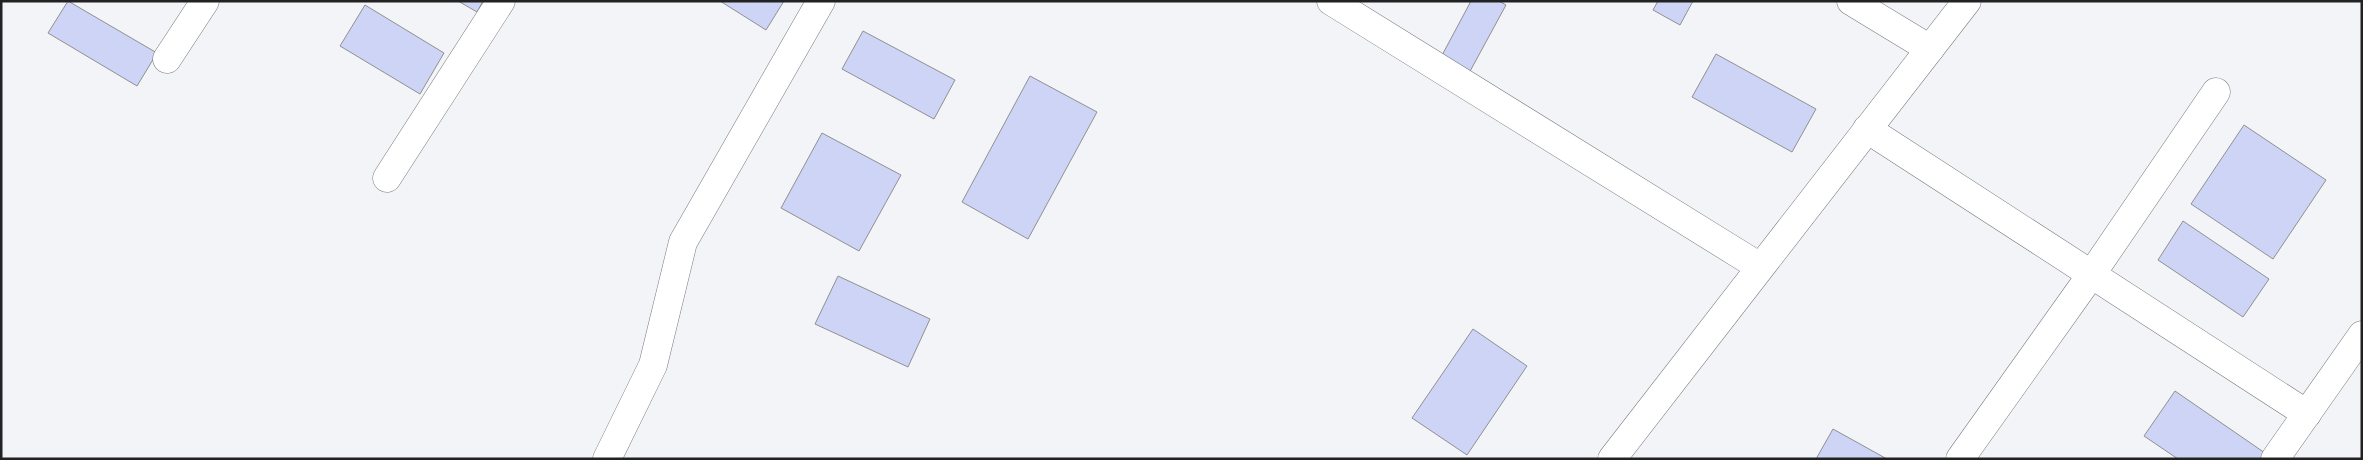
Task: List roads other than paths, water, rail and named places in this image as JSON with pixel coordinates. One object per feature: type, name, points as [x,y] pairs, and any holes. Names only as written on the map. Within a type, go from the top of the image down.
[{"type":"street","points":[[167,58],[205,1]]},
{"type":"street","points":[[387,178],[501,1]]},
{"type":"street","points":[[607,459],[653,365],[683,242],[821,1]]},
{"type":"street","points":[[1331,1],[1760,267]]},
{"type":"street","points":[[1851,1],[1930,49]]},
{"type":"street","points":[[1612,459],[1967,1]]},
{"type":"street","points":[[1960,459],[2092,275],[2216,92]]},
{"type":"street","points":[[1867,130],[2307,414]]},
{"type":"street","points":[[2275,459],[2362,335]]}]
